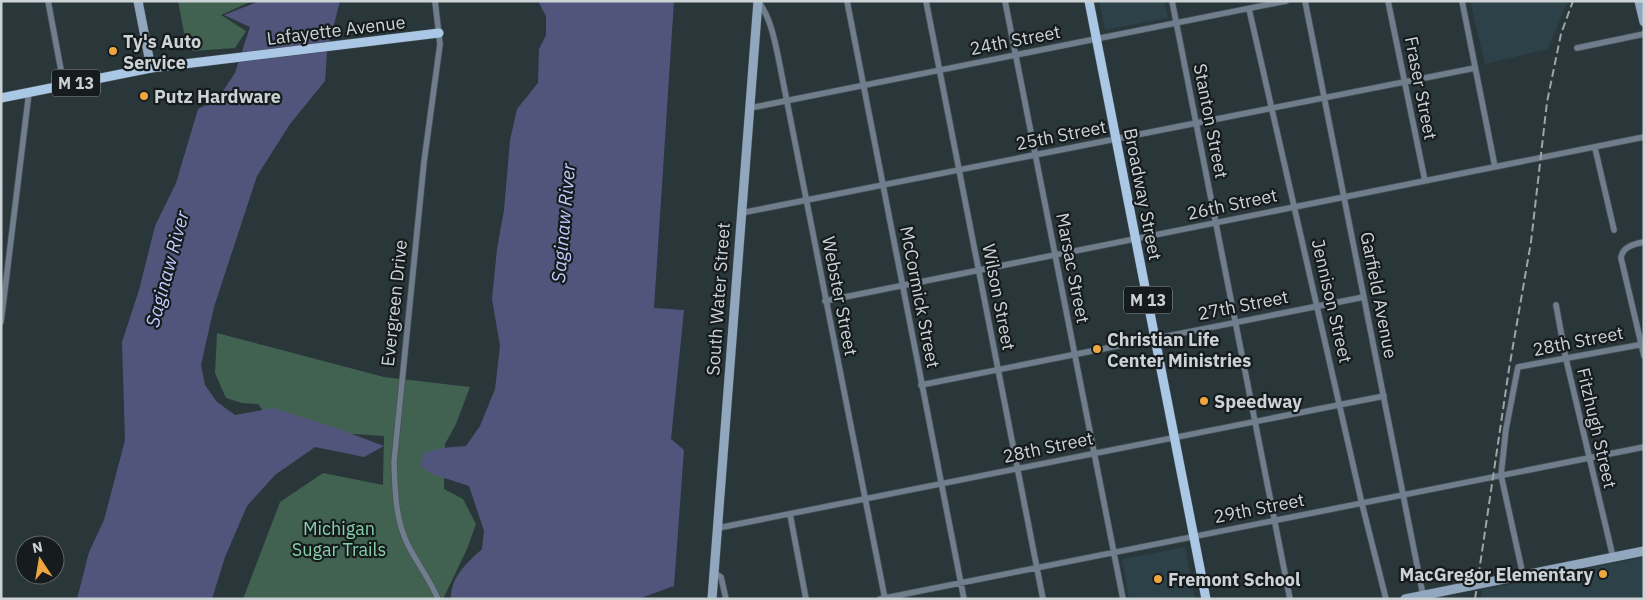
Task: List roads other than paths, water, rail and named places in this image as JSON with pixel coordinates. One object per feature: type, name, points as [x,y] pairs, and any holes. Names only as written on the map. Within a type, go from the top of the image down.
[{"type":"main road","name":"Broadway Street","points":[[1089,1],[1206,599]]},
{"type":"main road","name":"Lafayette Avenue","points":[[151,68],[439,33]]},
{"type":"main road","name":"M 13","points":[[1,98],[151,68]]},
{"type":"street","points":[[48,1],[64,86]]},
{"type":"street","points":[[138,1],[151,68]]},
{"type":"street","name":"Evergreen Drive","points":[[435,1],[440,44],[424,162],[394,462],[395,492],[400,524],[408,544],[438,599]]},
{"type":"street","name":"Webster Street","points":[[758,1],[764,9],[772,29],[884,598]]},
{"type":"street","name":"South Water Street","points":[[712,599],[758,1]]},
{"type":"street","name":"McCormick Street","points":[[847,1],[964,599]]},
{"type":"street","name":"Wilson Street","points":[[926,1],[1043,599]]},
{"type":"street","name":"Marsac Street","points":[[1005,1],[1123,599]]},
{"type":"street","name":"Stanton Street","points":[[1172,1],[1290,599]]},
{"type":"street","name":"24th Street","points":[[750,108],[1286,1]]},
{"type":"street","name":"Garfield Avenue","points":[[1305,1],[1423,595]]},
{"type":"street","name":"Fraser Street","points":[[1388,1],[1425,181]]},
{"type":"street","points":[[1462,1],[1495,167]]},
{"type":"street","points":[[1639,1],[1644,22]]},
{"type":"street","name":"Jennison Street","points":[[1249,9],[1362,504],[1386,599]]},
{"type":"street","points":[[1577,48],[1644,34]]},
{"type":"street","name":"25th Street","points":[[741,213],[1475,68]]},
{"type":"street","points":[[1,322],[29,92]]},
{"type":"street","name":"26th Street","points":[[825,301],[1644,137]]},
{"type":"street","points":[[1595,148],[1614,230]]},
{"type":"street","points":[[1644,242],[1629,246],[1623,251],[1622,263],[1644,356]]},
{"type":"street","name":"27th Street","points":[[922,385],[1364,297]]},
{"type":"street","name":"Fitzhugh Street","points":[[1556,305],[1566,359],[1612,557]]},
{"type":"street","name":"28th Street","points":[[1501,475],[1506,429],[1518,367],[1642,344]]},
{"type":"street","name":"28th Street","points":[[718,528],[1255,420],[1384,396]]},
{"type":"street","name":"29th Street","points":[[884,598],[1644,447]]},
{"type":"street","points":[[1501,475],[1523,575]]},
{"type":"street","points":[[790,514],[806,599]]},
{"type":"street","points":[[1405,599],[1644,551]]},
{"type":"street","points":[[714,574],[721,577],[726,599]]},
{"type":"water","name":"Saginaw River","points":[[260,1],[340,1],[327,52],[325,81],[290,124],[257,176],[214,307],[201,365],[205,385],[217,402],[235,415],[273,408],[384,446],[364,457],[315,447],[275,475],[247,506],[225,557],[212,599],[77,599],[89,552],[104,520],[125,440],[122,342],[139,290],[155,226],[176,183],[198,109],[217,100],[235,73],[250,27],[224,15]]},
{"type":"water","name":"Saginaw River","points":[[538,1],[674,1],[654,308],[684,310],[671,439],[684,450],[674,586],[638,599],[451,599],[451,591],[457,577],[482,549],[484,531],[469,486],[432,474],[420,466],[424,453],[441,448],[466,446],[480,426],[495,389],[500,346],[492,299],[497,249],[504,210],[510,140],[517,109],[538,83],[539,49],[546,35],[546,16]]},
{"type":"railway","points":[[1475,599],[1509,369],[1531,242],[1547,102],[1561,34],[1573,1]]},
{"type":"place","name":"Ty's Auto Service","points":[[113,51]]},
{"type":"place","name":"Putz Hardware","points":[[144,96]]},
{"type":"place","name":"Christian Life Center Ministries","points":[[1097,349]]},
{"type":"place","name":"Speedway","points":[[1204,401]]},
{"type":"place","name":"MacGregor Elementary","points":[[1603,574]]},
{"type":"place","name":"Fremont School","points":[[1158,579]]},
{"type":"park label","name":"Michigan Sugar Trails","points":[[339,538]]}]
